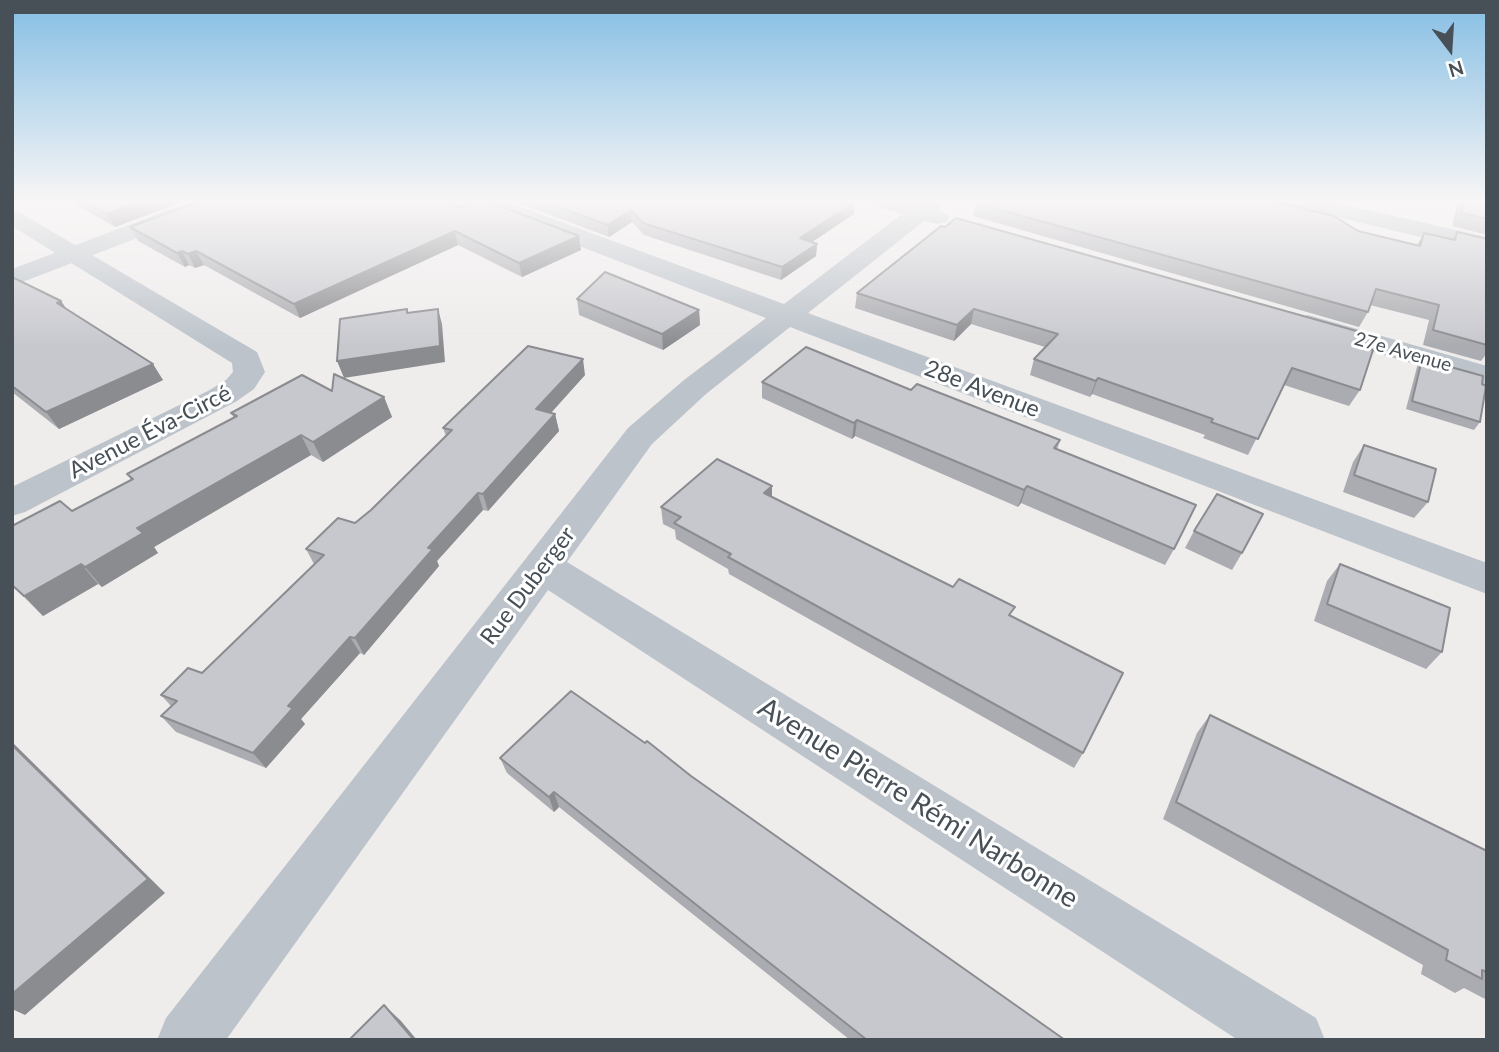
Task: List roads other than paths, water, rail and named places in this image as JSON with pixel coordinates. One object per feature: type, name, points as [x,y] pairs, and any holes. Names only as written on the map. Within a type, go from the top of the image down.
[{"type":"street","name":"Avenue Éva-Circé","points":[[12,503],[219,398],[239,386],[250,375],[246,358],[65,248]]},
{"type":"street","points":[[12,278],[90,248]]},
{"type":"street","name":"28e Avenue","points":[[608,248],[1487,579]]},
{"type":"street","name":"Rue Duberger","points":[[188,1040],[640,436],[695,387],[787,316],[888,248]]},
{"type":"street","name":"27e Avenue","points":[[1286,318],[1487,376]]},
{"type":"street","name":"Avenue Pierre Rémi Narbonne","points":[[543,567],[1294,1040]]}]
